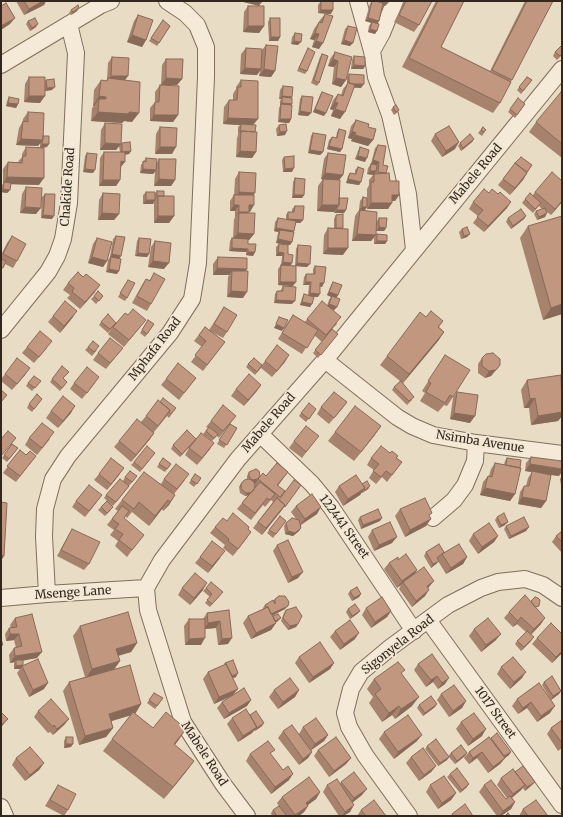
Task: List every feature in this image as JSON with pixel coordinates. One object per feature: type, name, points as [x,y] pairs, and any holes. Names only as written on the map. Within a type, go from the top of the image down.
[{"type":"street","points":[[1,65],[69,24],[111,1]]},
{"type":"street","name":"Mphafa Road","points":[[47,594],[44,536],[45,509],[54,479],[68,456],[170,333],[192,298],[198,263],[206,47],[197,25],[185,13],[167,1]]},
{"type":"street","points":[[358,1],[372,52],[376,77],[390,115],[408,194],[414,250]]},
{"type":"street","points":[[372,52],[395,1]]},
{"type":"street","name":"Chakide Road","points":[[1,330],[48,272],[57,256],[65,232],[69,203],[76,53],[69,24]]},
{"type":"street","name":"Mabele Road","points":[[247,816],[223,784],[183,722],[148,610],[146,588],[162,560],[238,459],[325,360],[562,69]]},
{"type":"street","name":"Nsimba Avenue","points":[[325,360],[397,417],[412,426],[433,435],[562,454]]},
{"type":"street","name":"122441 Street","points":[[260,434],[312,484],[331,507],[414,631]]},
{"type":"street","points":[[433,518],[454,500],[465,485],[475,460],[476,442]]},
{"type":"street","name":"Sigonyela Road","points":[[409,816],[365,755],[349,727],[345,713],[351,690],[361,672],[391,647],[428,620],[448,606],[481,588],[498,582],[525,578],[543,585],[562,598]]},
{"type":"street","name":"Msenge Lane","points":[[1,598],[146,588]]},
{"type":"street","name":"1017 Street","points":[[428,620],[562,805]]},
{"type":"street","points":[[1,806],[5,816]]},
{"type":"building","points":[[24,1],[43,1],[29,9]]},
{"type":"building","points":[[321,1],[333,1],[333,10],[321,10]]},
{"type":"building","points":[[372,1],[383,3],[379,21],[368,18]]},
{"type":"building","points":[[406,1],[432,1],[419,25],[399,15]]},
{"type":"building","points":[[438,1],[464,1],[441,47],[511,82],[500,103],[409,58]]},
{"type":"building","points":[[527,1],[553,1],[512,80],[492,70]]},
{"type":"building","points":[[6,3],[15,18],[1,26],[1,6]]},
{"type":"building","points":[[78,5],[79,8],[73,12],[71,10]]},
{"type":"building","points":[[248,6],[264,6],[264,26],[248,26]]},
{"type":"building","points":[[325,14],[333,16],[323,43],[316,41],[319,34],[315,33],[319,22],[322,23]]},
{"type":"building","points":[[138,15],[153,20],[146,40],[132,35]]},
{"type":"building","points":[[35,18],[38,24],[32,28],[28,21]]},
{"type":"building","points":[[270,18],[280,18],[280,37],[271,37]]},
{"type":"building","points":[[163,20],[170,26],[159,43],[151,38]]},
{"type":"building","points":[[372,22],[379,24],[377,31],[370,29]]},
{"type":"building","points":[[348,26],[357,28],[353,43],[344,40]]},
{"type":"building","points":[[295,33],[302,34],[301,42],[294,41]]},
{"type":"building","points":[[266,45],[278,46],[275,71],[264,69]]},
{"type":"building","points":[[562,45],[562,54],[560,56],[555,52]]},
{"type":"building","points":[[246,48],[262,49],[261,69],[245,68]]},
{"type":"building","points":[[308,48],[315,52],[307,71],[299,68]]},
{"type":"building","points":[[335,52],[352,57],[346,80],[336,78],[338,61],[333,59]]},
{"type":"building","points":[[322,54],[328,56],[319,83],[314,80]]},
{"type":"building","points":[[354,56],[365,57],[365,66],[354,65]]},
{"type":"building","points":[[112,57],[129,58],[128,76],[111,76]]},
{"type":"building","points":[[166,59],[183,59],[182,79],[166,78]]},
{"type":"building","points":[[349,74],[364,75],[364,84],[349,83]]},
{"type":"building","points":[[29,77],[45,77],[45,96],[29,96]]},
{"type":"building","points":[[527,77],[532,80],[523,91],[519,87]]},
{"type":"building","points":[[108,78],[140,82],[139,113],[129,112],[129,114],[98,112],[99,99],[106,99],[106,97],[99,96],[101,80],[107,81]]},
{"type":"building","points":[[54,79],[55,87],[47,88],[46,80]]},
{"type":"building","points":[[241,80],[258,81],[258,119],[228,118],[229,100],[237,100],[238,87],[241,87]]},
{"type":"building","points":[[348,82],[355,85],[345,112],[335,109],[338,103],[335,102],[338,94],[343,96]]},
{"type":"building","points":[[160,85],[179,86],[178,115],[154,115],[155,102],[159,102]]},
{"type":"building","points":[[283,86],[293,87],[292,97],[282,96]]},
{"type":"building","points":[[322,92],[333,96],[326,113],[315,109]]},
{"type":"building","points":[[561,92],[562,93],[562,144],[536,122]]},
{"type":"building","points":[[302,96],[313,97],[311,113],[300,111]]},
{"type":"building","points":[[9,97],[19,99],[18,104],[8,103]]},
{"type":"building","points":[[282,97],[292,98],[292,104],[282,103]]},
{"type":"building","points":[[518,98],[525,104],[517,115],[510,109]]},
{"type":"building","points":[[281,104],[292,105],[291,119],[280,119]]},
{"type":"building","points":[[396,105],[399,110],[396,112],[393,107]]},
{"type":"building","points":[[28,112],[44,113],[43,140],[21,139],[23,121],[28,122]]},
{"type":"building","points":[[356,120],[369,124],[368,127],[376,129],[373,140],[355,135],[356,133],[352,131]]},
{"type":"building","points":[[105,123],[122,124],[121,144],[105,143]]},
{"type":"building","points":[[241,124],[256,125],[255,132],[240,132]]},
{"type":"building","points":[[286,124],[287,131],[280,132],[279,125]]},
{"type":"building","points":[[449,126],[459,142],[446,151],[435,134]]},
{"type":"building","points":[[160,127],[177,128],[176,147],[160,147]]},
{"type":"building","points":[[483,127],[486,130],[484,132],[481,130]]},
{"type":"building","points":[[339,129],[346,131],[342,149],[329,146],[332,137],[337,138]]},
{"type":"building","points":[[241,131],[257,132],[256,152],[240,151]]},
{"type":"building","points":[[313,133],[326,135],[323,152],[310,150]]},
{"type":"building","points":[[470,134],[474,139],[463,148],[460,143]]},
{"type":"building","points":[[43,136],[49,136],[49,144],[42,144]]},
{"type":"building","points":[[130,142],[131,151],[122,152],[122,143]]},
{"type":"building","points":[[378,145],[386,146],[383,165],[388,166],[386,173],[378,172],[379,162],[373,160]]},
{"type":"building","points":[[26,147],[44,148],[44,178],[7,177],[8,162],[22,163],[23,156],[26,156]]},
{"type":"building","points":[[360,147],[369,150],[367,158],[358,156]]},
{"type":"building","points":[[104,152],[125,152],[125,162],[121,161],[120,180],[103,180]]},
{"type":"building","points":[[87,153],[97,154],[95,170],[85,169]]},
{"type":"building","points":[[328,153],[346,155],[343,175],[325,173]]},
{"type":"building","points":[[294,156],[294,168],[285,169],[284,157]]},
{"type":"building","points":[[521,157],[532,165],[527,172],[515,163]]},
{"type":"building","points":[[146,158],[157,159],[156,170],[143,169],[143,161],[146,162]]},
{"type":"building","points":[[159,159],[176,159],[175,180],[159,179]]},
{"type":"building","points":[[515,163],[527,173],[515,188],[503,179]]},
{"type":"building","points":[[371,164],[377,165],[376,171],[370,171]]},
{"type":"building","points":[[358,167],[364,169],[361,182],[348,179],[350,173],[356,174]]},
{"type":"building","points":[[239,172],[256,173],[255,193],[239,192]]},
{"type":"building","points":[[552,172],[562,181],[562,201],[555,209],[535,192]]},
{"type":"building","points":[[389,173],[390,181],[399,181],[399,195],[392,195],[392,203],[371,203],[371,182],[374,182],[374,174]]},
{"type":"building","points":[[295,178],[305,179],[304,195],[294,195]]},
{"type":"building","points":[[323,179],[340,180],[339,205],[322,205]]},
{"type":"building","points":[[4,182],[11,183],[10,190],[3,189]]},
{"type":"building","points":[[26,187],[42,188],[41,208],[25,207]]},
{"type":"building","points":[[484,189],[489,193],[492,189],[498,194],[500,192],[511,202],[488,226],[477,217],[483,210],[473,202]]},
{"type":"building","points":[[157,191],[164,191],[164,196],[157,197]]},
{"type":"building","points":[[146,192],[155,192],[155,200],[146,200]]},
{"type":"building","points":[[103,193],[120,194],[119,214],[102,213]]},
{"type":"building","points":[[530,193],[541,203],[535,209],[525,199]]},
{"type":"building","points":[[45,194],[55,194],[54,216],[43,215]]},
{"type":"building","points":[[234,195],[254,195],[254,205],[249,205],[249,212],[239,212],[239,205],[234,205]]},
{"type":"building","points":[[158,196],[174,196],[174,216],[158,216]]},
{"type":"building","points":[[363,197],[367,198],[367,207],[362,207]]},
{"type":"building","points":[[339,198],[348,198],[346,210],[337,210]]},
{"type":"building","points":[[295,206],[304,206],[303,220],[288,219],[288,212],[294,212]]},
{"type":"building","points":[[545,208],[547,213],[539,217],[536,211]]},
{"type":"building","points":[[521,209],[526,216],[513,226],[508,218]]},
{"type":"building","points":[[360,210],[377,212],[376,235],[357,234]]},
{"type":"building","points":[[239,213],[255,213],[254,234],[238,233]]},
{"type":"building","points":[[343,214],[343,228],[336,228],[336,215]]},
{"type":"building","points":[[562,216],[562,304],[551,308],[528,226]]},
{"type":"building","points":[[278,218],[296,221],[294,231],[276,228]]},
{"type":"building","points":[[379,218],[387,218],[386,228],[379,227]]},
{"type":"building","points":[[467,227],[470,234],[464,236],[462,229]]},
{"type":"building","points":[[328,228],[348,229],[348,248],[328,248]]},
{"type":"building","points":[[280,230],[294,232],[292,242],[278,239]]},
{"type":"building","points":[[377,234],[387,235],[387,241],[377,241]]},
{"type":"building","points":[[12,236],[26,244],[17,261],[3,254]]},
{"type":"building","points":[[116,236],[125,237],[121,256],[112,254]]},
{"type":"building","points":[[97,238],[112,242],[107,261],[92,257]]},
{"type":"building","points":[[139,238],[151,239],[149,254],[138,253]]},
{"type":"building","points":[[232,238],[248,239],[248,244],[256,244],[255,252],[248,252],[248,249],[232,248]]},
{"type":"building","points":[[155,241],[171,243],[169,263],[153,261]]},
{"type":"building","points":[[279,244],[288,245],[288,254],[293,255],[292,263],[283,262],[284,253],[278,252]]},
{"type":"building","points":[[298,245],[311,246],[310,264],[297,263]]},
{"type":"building","points":[[111,257],[121,259],[119,271],[109,269]]},
{"type":"building","points":[[218,257],[247,258],[247,269],[217,268]]},
{"type":"building","points":[[1,259],[6,261],[3,268],[1,267]]},
{"type":"building","points":[[281,265],[296,266],[296,282],[280,282]]},
{"type":"building","points":[[315,266],[326,267],[324,283],[320,283],[320,294],[310,293],[311,282],[306,282],[306,274],[315,274]]},
{"type":"building","points":[[232,271],[248,271],[247,292],[231,291]]},
{"type":"building","points":[[78,272],[83,277],[86,274],[100,285],[85,302],[72,292],[74,288],[68,283]]},
{"type":"building","points":[[154,273],[165,279],[151,304],[137,296],[146,279],[150,281]]},
{"type":"building","points":[[128,280],[135,283],[127,298],[120,293]]},
{"type":"building","points":[[333,282],[342,285],[338,295],[329,292]]},
{"type":"building","points":[[283,286],[296,287],[295,301],[276,300],[277,291],[283,291]]},
{"type":"building","points":[[98,291],[103,296],[99,301],[94,296]]},
{"type":"building","points":[[304,294],[314,297],[312,304],[302,302]]},
{"type":"building","points":[[332,296],[340,299],[337,307],[329,304]]},
{"type":"building","points":[[65,301],[77,311],[64,326],[53,316]]},
{"type":"building","points":[[322,301],[341,317],[326,335],[307,319]]},
{"type":"building","points":[[224,307],[237,315],[227,332],[214,324]]},
{"type":"building","points":[[133,309],[146,320],[129,340],[113,327],[125,313],[128,315]]},
{"type":"building","points":[[431,311],[443,321],[438,327],[444,332],[409,374],[387,356],[420,312],[426,317]]},
{"type":"building","points":[[108,314],[116,323],[110,329],[101,322]]},
{"type":"building","points":[[293,315],[318,330],[307,348],[282,333]]},
{"type":"building","points":[[279,317],[288,320],[284,328],[276,324]]},
{"type":"building","points":[[148,320],[154,324],[147,334],[142,330]]},
{"type":"building","points":[[205,327],[225,342],[207,365],[195,355],[206,341],[199,335]]},
{"type":"building","points":[[332,329],[338,334],[321,355],[315,350]]},
{"type":"building","points":[[40,331],[52,341],[39,357],[27,347]]},
{"type":"building","points":[[110,338],[123,348],[110,363],[98,353]]},
{"type":"building","points":[[93,341],[99,346],[94,352],[88,347]]},
{"type":"building","points":[[277,345],[289,355],[277,371],[265,361]]},
{"type":"building","points":[[493,353],[500,359],[500,365],[496,370],[489,371],[482,366],[482,358],[486,354]]},
{"type":"building","points":[[445,355],[470,370],[453,397],[450,395],[445,403],[426,392],[431,383],[428,381]]},
{"type":"building","points":[[17,358],[30,368],[17,384],[5,374]]},
{"type":"building","points":[[254,358],[262,365],[257,372],[248,364]]},
{"type":"building","points":[[178,363],[196,378],[184,393],[166,379]]},
{"type":"building","points":[[62,366],[69,372],[63,378],[67,382],[62,388],[52,379]]},
{"type":"building","points":[[87,367],[99,377],[87,393],[74,383]]},
{"type":"building","points":[[249,374],[261,385],[248,400],[236,389]]},
{"type":"building","points":[[561,375],[562,412],[538,416],[535,398],[530,399],[527,380]]},
{"type":"building","points":[[34,376],[41,381],[35,388],[28,383]]},
{"type":"building","points":[[401,381],[414,397],[409,401],[394,387]]},
{"type":"building","points":[[1,390],[7,395],[1,402]]},
{"type":"building","points":[[334,392],[347,402],[334,418],[321,407]]},
{"type":"building","points":[[457,392],[478,395],[475,416],[454,413]]},
{"type":"building","points":[[37,394],[42,399],[34,409],[29,404]]},
{"type":"building","points":[[63,396],[75,406],[63,421],[51,411]]},
{"type":"building","points":[[163,398],[176,408],[171,414],[169,412],[170,410],[160,402]]},
{"type":"building","points":[[158,400],[170,410],[158,426],[146,416]]},
{"type":"building","points":[[309,403],[316,409],[309,419],[301,413]]},
{"type":"building","points":[[223,405],[236,416],[223,431],[211,421]]},
{"type":"building","points":[[355,406],[381,426],[361,452],[335,432]]},
{"type":"building","points":[[137,419],[154,433],[136,455],[119,441]]},
{"type":"building","points":[[42,423],[54,432],[42,448],[29,438]]},
{"type":"building","points":[[230,424],[237,428],[227,445],[219,440]]},
{"type":"building","points":[[306,426],[319,436],[306,452],[294,441]]},
{"type":"building","points":[[209,427],[218,434],[214,438],[206,431]]},
{"type":"building","points":[[187,430],[196,439],[182,454],[173,445]]},
{"type":"building","points":[[8,431],[16,438],[1,456],[1,439]]},
{"type":"building","points":[[201,433],[214,443],[202,458],[189,448]]},
{"type":"building","points":[[12,444],[18,448],[9,459],[4,455]]},
{"type":"building","points":[[147,446],[155,453],[142,469],[134,462]]},
{"type":"building","points":[[381,446],[390,453],[392,451],[398,456],[396,458],[402,462],[392,475],[386,471],[381,477],[373,471],[379,464],[371,458]]},
{"type":"building","points":[[20,450],[26,455],[30,451],[36,456],[20,476],[7,466]]},
{"type":"building","points":[[531,457],[562,461],[562,469],[530,464]]},
{"type":"building","points":[[111,458],[124,468],[111,484],[99,474]]},
{"type":"building","points":[[163,458],[171,464],[167,469],[159,464]]},
{"type":"building","points":[[507,458],[521,460],[520,468],[506,465]]},
{"type":"building","points":[[277,463],[288,472],[277,485],[285,491],[280,497],[258,479],[263,473],[266,476]]},
{"type":"building","points":[[495,463],[521,468],[515,494],[485,488],[488,476],[492,477]]},
{"type":"building","points":[[176,464],[189,474],[177,489],[164,479]]},
{"type":"building","points":[[256,469],[259,471],[260,476],[258,479],[252,480],[249,476],[249,472]]},
{"type":"building","points":[[130,471],[137,476],[132,482],[125,477]]},
{"type":"building","points":[[532,471],[551,475],[546,501],[522,497],[524,486],[529,486]]},
{"type":"building","points":[[144,472],[175,495],[170,502],[168,500],[155,516],[139,502],[134,509],[122,500]]},
{"type":"building","points":[[195,474],[201,478],[197,484],[191,480]]},
{"type":"building","points":[[356,475],[365,488],[348,499],[339,486]]},
{"type":"building","points":[[120,479],[129,486],[116,502],[106,495]]},
{"type":"building","points":[[248,479],[253,481],[255,486],[253,491],[248,493],[243,491],[241,486],[243,481]]},
{"type":"building","points":[[294,480],[301,485],[285,507],[285,505],[279,500]]},
{"type":"building","points":[[367,481],[370,486],[365,490],[362,484]]},
{"type":"building","points":[[260,482],[275,494],[270,500],[267,498],[255,513],[242,503]]},
{"type":"building","points":[[89,485],[102,495],[89,511],[76,501]]},
{"type":"building","points":[[312,494],[321,507],[305,519],[296,506]]},
{"type":"building","points":[[277,498],[285,505],[266,528],[258,522]]},
{"type":"building","points":[[425,498],[432,513],[429,515],[431,519],[410,530],[400,509]]},
{"type":"building","points":[[107,501],[113,507],[107,513],[101,507]]},
{"type":"building","points":[[1,502],[7,503],[4,556],[1,555]]},
{"type":"building","points":[[122,506],[129,511],[124,518],[144,535],[132,550],[119,540],[123,534],[115,529],[119,524],[112,519]]},
{"type":"building","points":[[378,509],[382,518],[363,525],[360,517]]},
{"type":"building","points":[[233,513],[249,527],[248,529],[251,532],[238,549],[215,527],[223,518],[227,521]]},
{"type":"building","points":[[504,513],[508,522],[501,525],[497,517]]},
{"type":"building","points":[[280,516],[286,521],[276,534],[269,530]]},
{"type":"building","points":[[524,517],[529,527],[511,536],[506,526]]},
{"type":"building","points":[[292,518],[299,520],[301,528],[295,533],[288,531],[286,523]]},
{"type":"building","points":[[390,522],[397,537],[379,545],[372,530]]},
{"type":"building","points":[[489,523],[498,536],[482,547],[473,534]]},
{"type":"building","points":[[72,529],[100,542],[89,564],[61,550]]},
{"type":"building","points":[[562,531],[562,542],[556,536]]},
{"type":"building","points":[[288,540],[303,572],[292,577],[277,545]]},
{"type":"building","points":[[212,541],[225,551],[212,566],[200,557]]},
{"type":"building","points":[[439,544],[444,552],[437,558],[439,561],[433,564],[426,552]]},
{"type":"building","points":[[459,544],[467,557],[451,568],[442,554]]},
{"type":"building","points":[[406,554],[417,570],[402,581],[389,563],[398,557],[398,560]]},
{"type":"building","points":[[424,567],[434,581],[427,586],[429,590],[416,601],[403,582]]},
{"type":"building","points":[[195,573],[207,583],[194,598],[182,588]]},
{"type":"building","points":[[211,582],[223,592],[212,604],[207,600],[212,594],[206,588]]},
{"type":"building","points":[[357,587],[361,594],[354,598],[350,591]]},
{"type":"building","points":[[525,595],[545,618],[534,629],[521,617],[518,621],[509,612]]},
{"type":"building","points":[[279,596],[285,596],[289,602],[288,606],[271,614],[268,607],[265,605],[273,600],[275,604],[275,599]]},
{"type":"building","points":[[382,597],[391,611],[375,622],[366,608]]},
{"type":"building","points":[[535,597],[540,600],[539,606],[535,607],[531,601]]},
{"type":"building","points":[[355,604],[360,611],[352,616],[348,609]]},
{"type":"building","points":[[268,607],[276,623],[256,633],[248,616]]},
{"type":"building","points":[[296,607],[302,616],[298,624],[290,626],[283,618],[286,610]]},
{"type":"building","points":[[229,610],[232,638],[222,639],[220,621],[208,623],[207,613]]},
{"type":"building","points":[[128,612],[137,643],[116,649],[120,661],[92,669],[80,626]]},
{"type":"building","points":[[32,614],[42,652],[15,656],[14,648],[22,646],[19,634],[10,634],[9,628],[17,627],[15,618]]},
{"type":"building","points":[[278,614],[281,618],[275,621],[273,616]]},
{"type":"building","points":[[488,618],[501,634],[486,645],[474,629]]},
{"type":"building","points":[[189,619],[205,619],[205,638],[189,639]]},
{"type":"building","points":[[350,620],[359,633],[344,644],[335,631]]},
{"type":"building","points":[[551,623],[562,634],[562,651],[556,657],[537,638]]},
{"type":"building","points":[[527,631],[534,637],[524,647],[517,641]]},
{"type":"building","points":[[320,642],[334,663],[313,677],[299,657]]},
{"type":"building","points":[[432,654],[449,678],[442,683],[437,676],[431,680],[418,664]]},
{"type":"building","points":[[513,657],[526,672],[514,682],[501,667]]},
{"type":"building","points":[[38,659],[48,683],[33,690],[22,666]]},
{"type":"building","points":[[16,660],[23,660],[23,665],[16,666]]},
{"type":"building","points":[[233,660],[238,673],[232,676],[225,663]]},
{"type":"building","points":[[398,662],[405,670],[401,673],[419,697],[401,709],[399,706],[389,713],[375,694],[381,689],[374,679]]},
{"type":"building","points":[[226,664],[238,689],[219,697],[208,672]]},
{"type":"building","points":[[130,665],[141,704],[109,714],[113,728],[85,736],[69,682]]},
{"type":"building","points":[[552,676],[561,691],[553,696],[544,682]]},
{"type":"building","points":[[290,678],[299,690],[283,702],[274,690]]},
{"type":"building","points":[[539,683],[555,706],[541,716],[531,702],[523,708],[517,699]]},
{"type":"building","points":[[454,685],[466,701],[453,711],[441,694]]},
{"type":"building","points":[[244,688],[251,700],[229,713],[222,702]]},
{"type":"building","points":[[154,693],[163,698],[157,706],[149,700]]},
{"type":"building","points":[[431,696],[437,704],[425,713],[419,705]]},
{"type":"building","points":[[51,699],[69,719],[57,729],[54,725],[53,727],[38,711]]},
{"type":"building","points":[[246,709],[257,727],[243,736],[232,718]]},
{"type":"building","points":[[256,711],[264,723],[257,728],[250,715]]},
{"type":"building","points":[[1,712],[8,719],[1,725]]},
{"type":"building","points":[[133,712],[153,728],[166,712],[186,729],[174,744],[194,761],[173,787],[112,739]]},
{"type":"building","points":[[474,713],[486,729],[473,739],[461,722]]},
{"type":"building","points":[[408,715],[422,735],[398,752],[384,732]]},
{"type":"building","points":[[316,718],[328,735],[315,744],[303,727]]},
{"type":"building","points":[[562,720],[562,743],[551,728]]},
{"type":"building","points":[[292,725],[312,752],[303,759],[283,731]]},
{"type":"building","points":[[497,733],[511,752],[504,756],[491,738]]},
{"type":"building","points":[[66,737],[73,737],[73,744],[66,744]]},
{"type":"building","points":[[336,737],[351,758],[334,771],[318,750]]},
{"type":"building","points":[[489,737],[505,758],[493,767],[482,752],[473,758],[469,752]]},
{"type":"building","points":[[436,739],[449,757],[440,763],[427,746]]},
{"type":"building","points":[[268,741],[275,750],[270,753],[283,770],[288,766],[293,774],[275,787],[250,754]]},
{"type":"building","points":[[461,745],[467,753],[457,761],[451,753]]},
{"type":"building","points":[[30,747],[44,763],[30,775],[16,758]]},
{"type":"building","points":[[423,748],[436,766],[424,775],[411,757]]},
{"type":"building","points":[[523,766],[535,782],[527,787],[515,772]]},
{"type":"building","points":[[457,768],[469,784],[462,790],[450,774]]},
{"type":"building","points":[[513,769],[525,785],[513,794],[501,778]]},
{"type":"building","points":[[354,772],[367,789],[354,798],[341,782]]},
{"type":"building","points":[[444,776],[456,793],[442,803],[430,785]]},
{"type":"building","points":[[309,777],[320,792],[306,803],[308,806],[295,815],[282,797]]},
{"type":"building","points":[[337,779],[354,805],[345,812],[327,785]]},
{"type":"building","points":[[491,780],[506,799],[510,796],[515,802],[503,811],[484,785]]},
{"type":"building","points":[[58,785],[76,794],[68,810],[50,800]]},
{"type":"building","points":[[374,800],[386,816],[366,816],[361,810]]},
{"type":"building","points":[[536,800],[548,816],[528,816],[523,809]]},
{"type":"building","points":[[465,804],[473,816],[453,816],[452,814]]},
{"type":"building","points":[[279,806],[287,816],[277,816],[273,810]]}]
